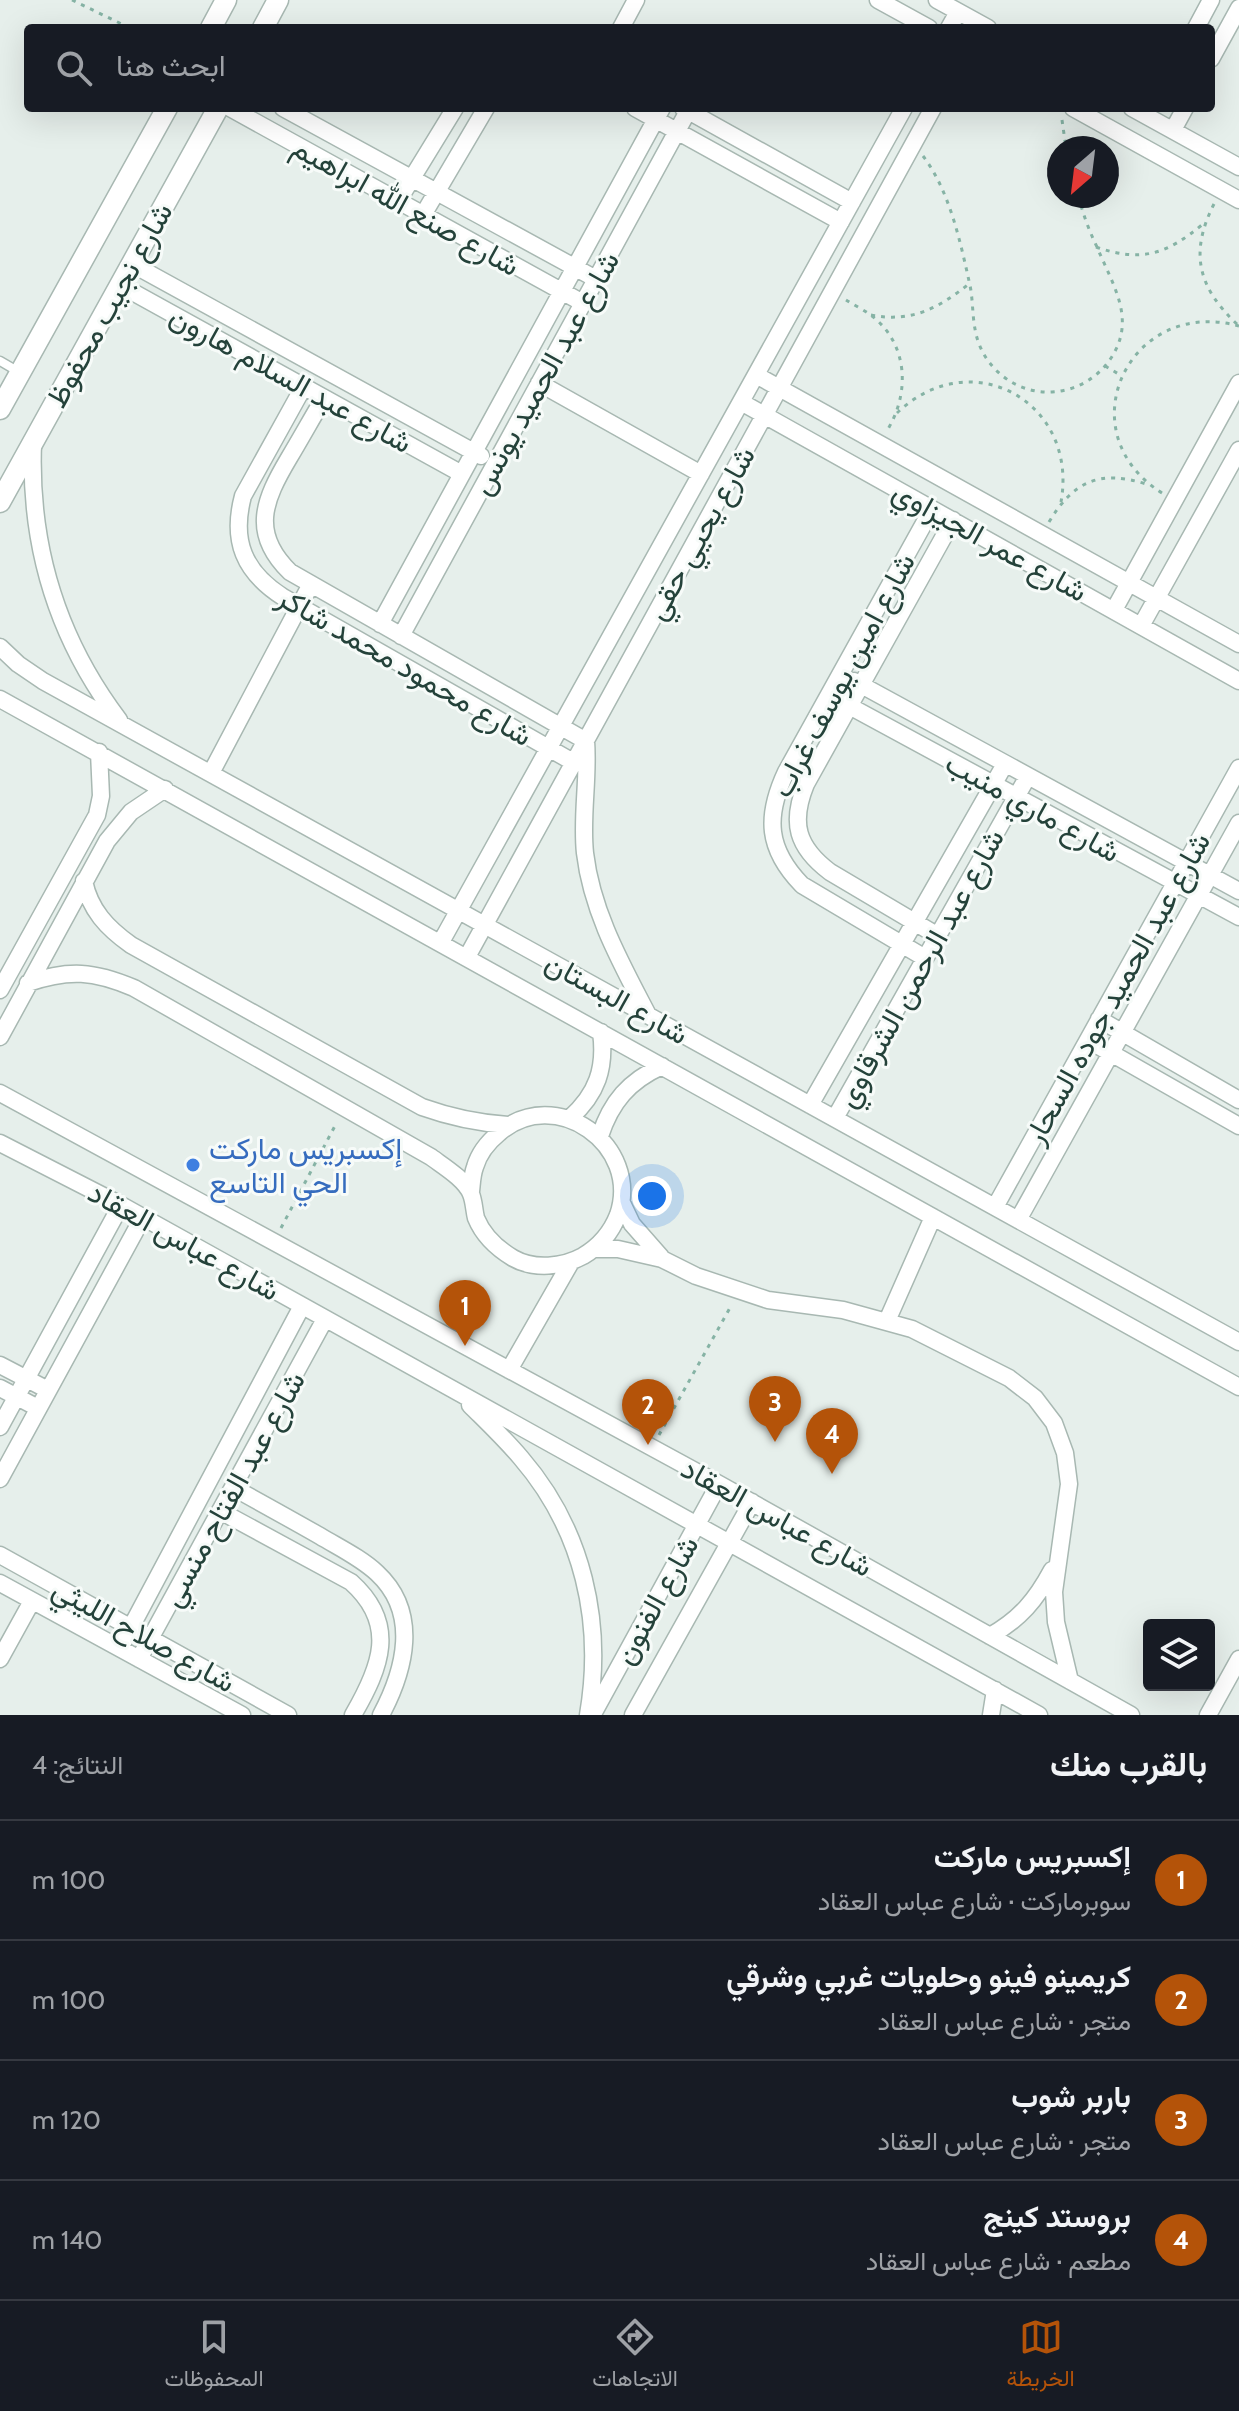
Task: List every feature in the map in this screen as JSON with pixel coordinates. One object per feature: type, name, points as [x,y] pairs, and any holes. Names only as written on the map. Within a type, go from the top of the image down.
[{"type":"street","points":[[213,24],[226,0]]},
{"type":"street","points":[[265,24],[278,0]]},
{"type":"street","points":[[623,24],[636,0]]},
{"type":"street","points":[[878,0],[922,24]]},
{"type":"street","points":[[937,0],[978,24]]},
{"type":"street","points":[[1198,24],[1211,0]]},
{"type":"street","points":[[1215,52],[1239,8]]},
{"type":"street","points":[[951,24],[958,12]]},
{"type":"street","name":"شارع نجيب محفوظ","points":[[0,409],[165,112]]},
{"type":"street","name":"شارع نجيب محفوظ","points":[[0,502],[216,112]]},
{"type":"street","name":"شارع صنع الله ابراهيم","points":[[237,112],[583,303]]},
{"type":"street","name":"شارع صنع الله ابراهيم","points":[[290,112],[596,279]]},
{"type":"street","points":[[398,201],[453,112]]},
{"type":"street","points":[[423,215],[484,112]]},
{"type":"street","name":"شارع عبد الحميد يونس","points":[[401,636],[685,112]]},
{"type":"street","points":[[691,112],[852,202]]},
{"type":"street","name":"شارع يحيي حقي","points":[[441,942],[902,112]]},
{"type":"street","name":"شارع يحيي حقي","points":[[467,957],[931,112]]},
{"type":"street","points":[[1080,112],[1239,200]]},
{"type":"street","points":[[1145,112],[1239,167]]},
{"type":"street","points":[[1173,130],[1183,112]]},
{"type":"street","points":[[658,114],[677,131],[841,222]]},
{"type":"street","name":"شارع عبد الحميد يونس","points":[[380,624],[658,114]]},
{"type":"street","name":"شارع عبد السلام هارون","points":[[132,264],[495,463]]},
{"type":"street","name":"شارع عبد السلام هارون","points":[[120,285],[462,474]]},
{"type":"street","name":"شارع عمر الجيزاوي","points":[[756,375],[1239,644]]},
{"type":"street","points":[[539,383],[701,474]]},
{"type":"street","points":[[1114,610],[1239,383]]},
{"type":"street","name":"شارع محمود محمد شاكر","points":[[304,386],[252,477],[238,514],[238,534],[243,554],[253,571],[266,586],[299,607],[573,762]]},
{"type":"street","name":"شارع محمود محمد شاكر","points":[[324,398],[270,492],[264,521],[266,535],[280,562],[290,572],[586,741]]},
{"type":"street","name":"شارع عمر الجيزاوي","points":[[741,402],[1239,681]]},
{"type":"street","points":[[33,443],[33,503],[51,592],[87,675],[122,724]]},
{"type":"street","points":[[1141,626],[1239,450]]},
{"type":"street","name":"شارع امين يوسف غراب","points":[[925,958],[802,885],[787,870],[777,852],[772,832],[772,811],[777,791],[932,509]]},
{"type":"street","name":"شارع امين يوسف غراب","points":[[938,936],[814,860],[802,843],[797,823],[798,803],[953,520]]},
{"type":"street","points":[[211,773],[311,584]]},
{"type":"street","name":"شارع البستان","points":[[1,651],[43,681],[1239,1342]]},
{"type":"street","name":"شارع ماري منيب","points":[[841,674],[1239,891]]},
{"type":"street","name":"شارع ماري منيب","points":[[829,695],[1239,917]]},
{"type":"street","name":"شارع البستان","points":[[0,699],[1239,1387]]},
{"type":"street","points":[[586,741],[585,852],[593,893],[606,932],[648,1015]]},
{"type":"street","points":[[0,990],[97,815],[101,796],[99,752]]},
{"type":"street","name":"شارع عبد الرحمن الشرقاوي","points":[[810,1105],[1005,764]]},
{"type":"street","name":"شارع عبد الحميد جوده السحار","points":[[995,1207],[1239,768]]},
{"type":"street","name":"شارع عبد الرحمن الشرقاوي","points":[[835,1118],[1028,776]]},
{"type":"street","points":[[0,1037],[117,826],[131,812],[165,789]]},
{"type":"street","name":"شارع عبد الحميد جوده السحار","points":[[1018,1220],[1239,823]]},
{"type":"street","points":[[84,881],[88,899],[99,917],[131,945],[422,1107],[449,1117],[508,1125]]},
{"type":"street","points":[[28,983],[53,975],[81,973],[108,977],[134,988],[431,1157],[471,1191]]},
{"type":"street","points":[[1099,1019],[1239,1100]]},
{"type":"street","points":[[570,1118],[595,1089],[602,1071],[604,1051],[601,1032]]},
{"type":"street","points":[[1088,1040],[1239,1126]]},
{"type":"street","points":[[600,1136],[611,1109],[629,1086],[662,1066]]},
{"type":"street","name":"شارع عباس العقاد","points":[[0,1093],[752,1502],[1131,1715]]},
{"type":"street","points":[[549,1115],[570,1118],[600,1136],[614,1155],[622,1179],[622,1203],[613,1228],[596,1249],[571,1262],[543,1266],[515,1259],[492,1243],[477,1219],[471,1191],[475,1165],[488,1142],[508,1125],[527,1117],[549,1115]]},
{"type":"street","name":"شارع عباس العقاد","points":[[0,1143],[143,1217],[1039,1715]]},
{"type":"street","points":[[622,1203],[646,1242],[662,1259]]},
{"type":"street","points":[[0,1427],[121,1205]]},
{"type":"street","points":[[0,1479],[143,1217]]},
{"type":"street","points":[[887,1321],[933,1217]]},
{"type":"street","points":[[596,1249],[618,1249],[662,1259],[696,1276],[768,1300],[843,1310],[887,1321],[934,1339],[1009,1378],[1035,1398],[1054,1423],[1065,1453],[1069,1484],[1054,1592],[1056,1622],[1070,1681]]},
{"type":"street","points":[[509,1370],[571,1262]]},
{"type":"street","name":"شارع عبد الفتاح منسي","points":[[120,1648],[302,1306]]},
{"type":"street","name":"شارع عبد الفتاح منسي","points":[[139,1659],[325,1319]]},
{"type":"street","points":[[0,1365],[48,1390]]},
{"type":"street","points":[[0,1388],[38,1408]]},
{"type":"street","points":[[457,1392],[521,1458],[546,1491],[566,1527],[581,1565],[591,1605],[595,1646],[590,1715]]},
{"type":"street","name":"شارع الفنون","points":[[590,1715],[719,1484]]},
{"type":"street","points":[[234,1488],[358,1558],[380,1575],[395,1597],[404,1623],[405,1650],[399,1677],[381,1715]]},
{"type":"street","name":"شارع الفنون","points":[[633,1715],[752,1502]]},
{"type":"street","points":[[222,1512],[351,1582],[366,1595],[376,1612],[381,1631],[379,1655],[372,1679],[353,1715]]},
{"type":"street","name":"شارع صلاح الليثي","points":[[0,1555],[288,1715]]},
{"type":"street","points":[[990,1636],[1011,1624],[1029,1608],[1057,1562]]},
{"type":"street","name":"شارع صلاح الليثي","points":[[0,1583],[242,1715]]},
{"type":"street","points":[[0,1659],[32,1601]]},
{"type":"street","points":[[1208,1715],[1239,1659]]},
{"type":"street","points":[[991,1715],[995,1690]]},
{"type":"lane","points":[[0,361],[20,372]]},
{"type":"path","points":[[72,0],[122,24]]},
{"type":"path","points":[[1061,112],[1064,136]]},
{"type":"path","points":[[913,144],[937,178],[952,218],[970,283],[975,330],[983,353],[998,372],[1018,386],[1044,392],[1071,389],[1095,376],[1105,366],[1118,343],[1123,317],[1117,290],[1096,247],[1082,208]]},
{"type":"path","points":[[1042,534],[1061,502],[1084,484],[1103,478],[1126,479],[1149,485],[1129,463],[1117,435],[1115,405],[1128,363],[1147,342],[1171,327],[1212,320],[1239,326],[1217,304],[1205,283],[1199,256],[1204,223],[1221,190]]},
{"type":"path","points":[[1096,247],[1124,255],[1147,255],[1180,242],[1204,223]]},
{"type":"path","points":[[871,315],[906,317],[928,312],[970,283]]},
{"type":"path","points":[[832,292],[871,315],[889,335],[900,360],[902,392],[897,413],[922,393],[952,383],[984,383],[1014,393],[1039,413],[1056,440],[1064,471],[1061,502]]},
{"type":"path","points":[[1105,366],[1122,376]]},
{"type":"path","points":[[1014,393],[1018,386]]},
{"type":"path","points":[[273,1242],[345,1108]]},
{"type":"path","points":[[652,1448],[739,1292]]},
{"type":"place","name":"إكسبريس ماركت الحي التاسع","points":[[193,1165]]},
{"type":"place","name":"إكسبريس ماركت","points":[[465,1346]]},
{"type":"place","name":"باربر شوب","points":[[775,1442]]},
{"type":"place","name":"كريمينو فينو وحلويات غربي وشرقي","points":[[648,1445]]},
{"type":"place","name":"بروستد كينج","points":[[832,1474]]}]
